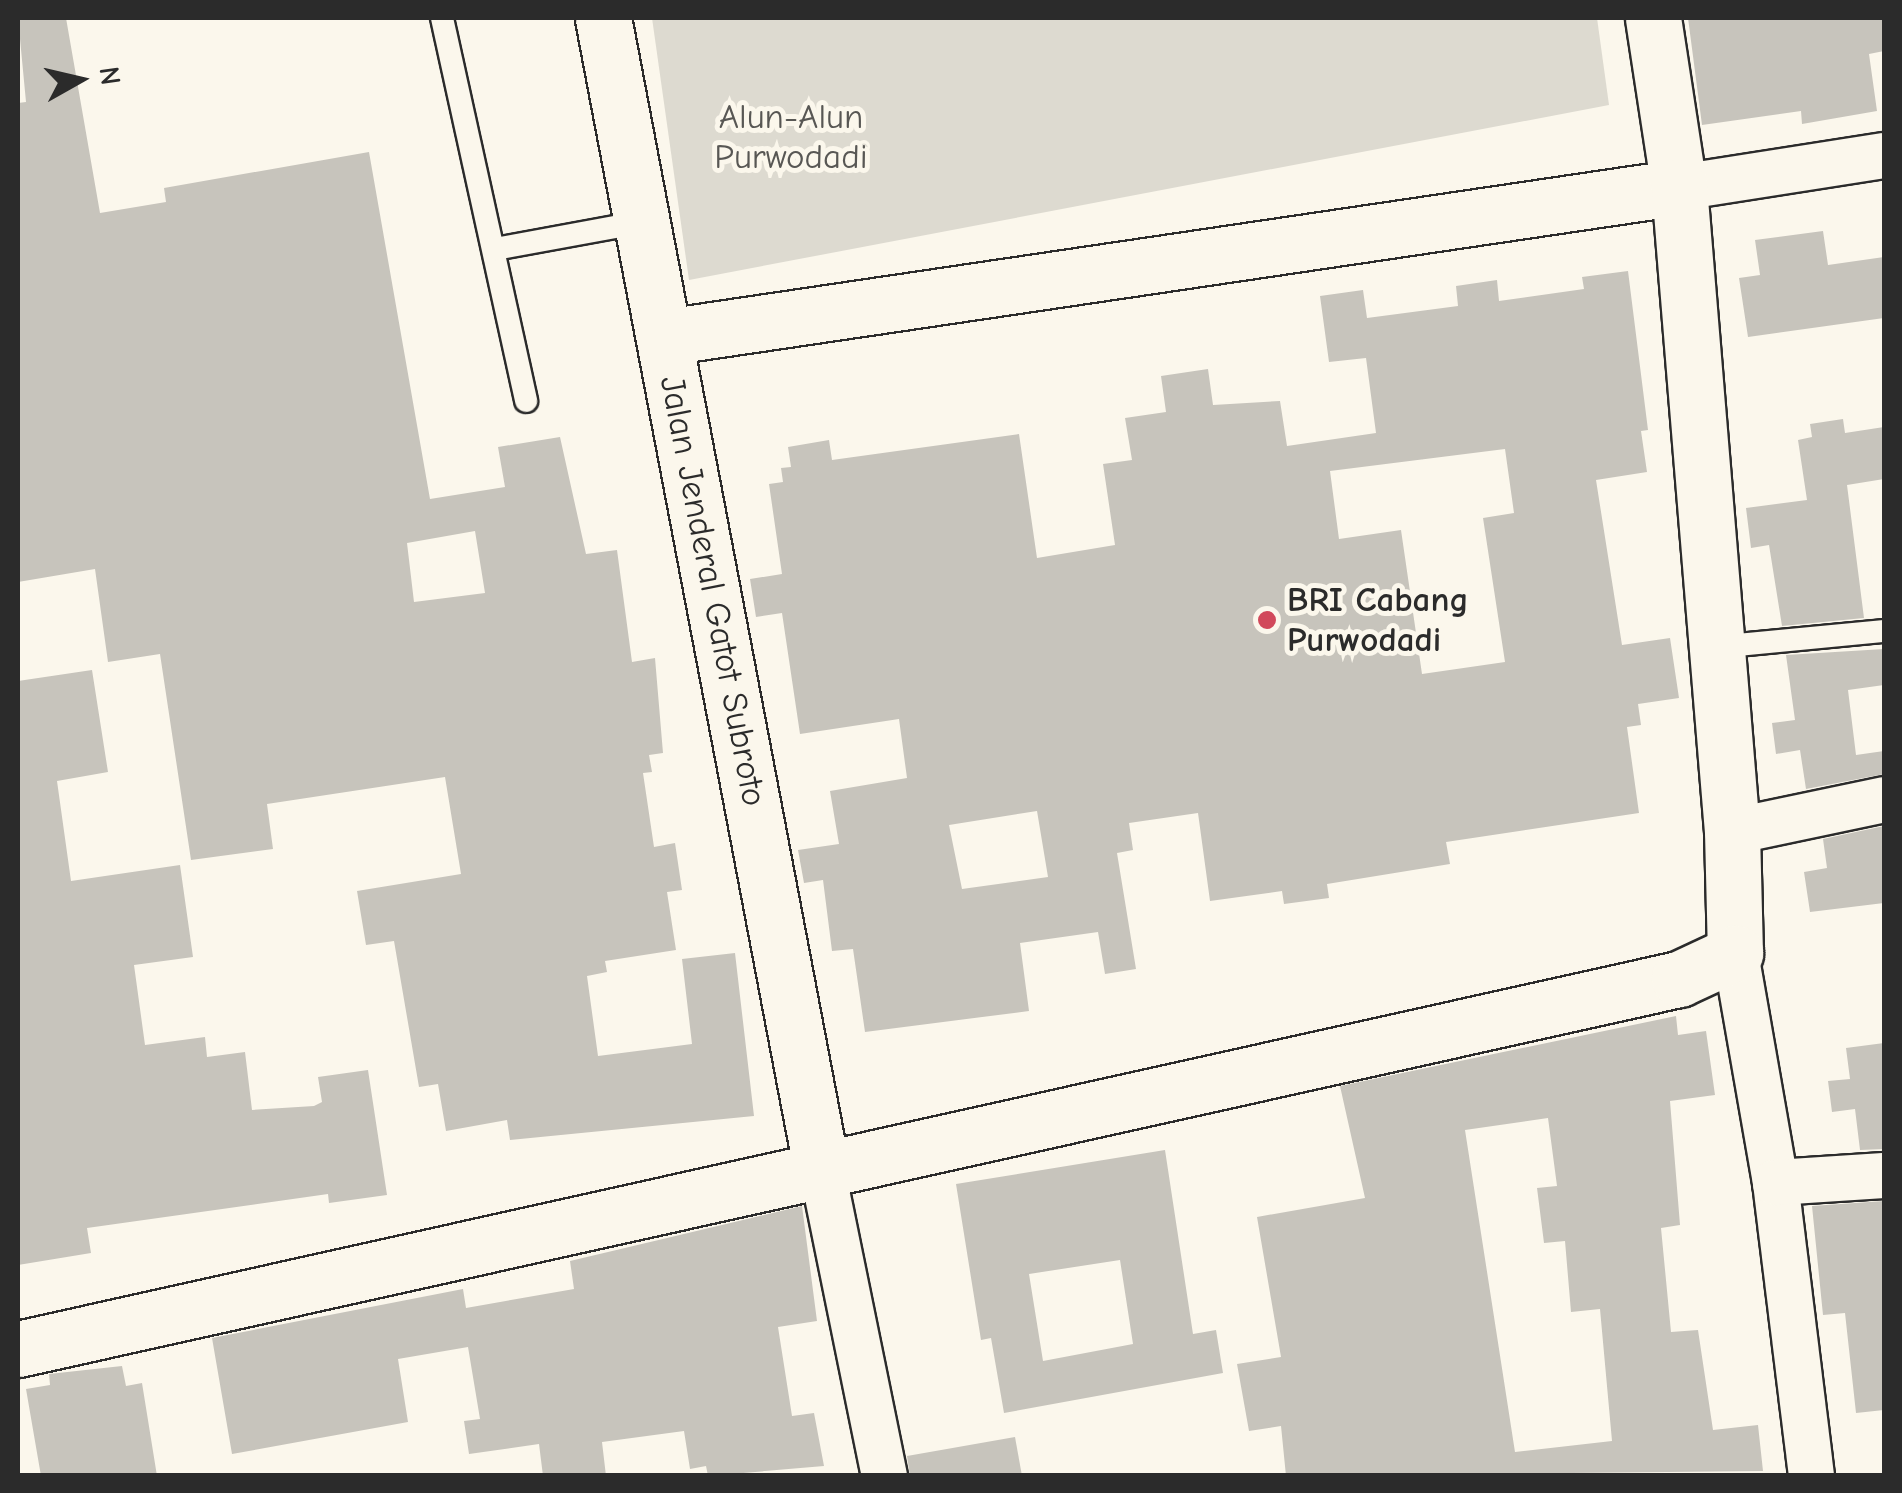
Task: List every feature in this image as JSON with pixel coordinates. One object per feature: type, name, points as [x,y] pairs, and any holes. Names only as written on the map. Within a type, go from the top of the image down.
[{"type":"main road","name":"Jalan Jenderal Gatot Subroto","points":[[602,18],[821,1166]]},
{"type":"main road","points":[[18,1349],[821,1166],[1679,979],[1735,954],[1732,831],[1680,187],[1654,18]]},
{"type":"main road","points":[[665,337],[1680,187]]},
{"type":"street","points":[[1680,187],[1884,155]]},
{"type":"street","points":[[1732,831],[1884,800]]},
{"type":"street","points":[[1735,954],[1775,1182],[1811,1476]]},
{"type":"street","points":[[821,1166],[884,1476]]},
{"type":"street","points":[[1775,1182],[1884,1175]]},
{"type":"lane","points":[[442,18],[526,401]]},
{"type":"lane","points":[[495,249],[642,222]]},
{"type":"lane","points":[[1717,647],[1884,631]]},
{"type":"green space","name":"Alun-Alun Purwodadi","points":[[652,18],[1597,18],[1609,105],[689,280]]},
{"type":"building","points":[[18,18],[66,18],[100,213],[166,202],[164,188],[369,152],[430,499],[505,487],[498,447],[560,437],[586,554],[617,550],[632,662],[655,658],[663,753],[649,755],[652,772],[643,773],[654,847],[675,843],[682,890],[667,892],[676,950],[605,961],[607,972],[587,976],[598,1056],[692,1044],[682,959],[735,953],[754,1116],[510,1140],[507,1120],[446,1131],[438,1084],[419,1087],[394,941],[366,945],[357,891],[461,874],[445,777],[267,804],[273,849],[191,860],[160,654],[108,662],[95,569],[18,582],[18,103],[26,102]],"holes":[[[475,531],[485,593],[414,602],[407,543]]]},
{"type":"building","points":[[1688,18],[1884,18],[1884,51],[1869,54],[1877,111],[1802,124],[1801,111],[1702,125]]},
{"type":"building","points":[[1823,231],[1828,265],[1884,257],[1884,318],[1748,337],[1739,278],[1760,275],[1755,240]]},
{"type":"building","points":[[1628,271],[1648,430],[1641,431],[1647,472],[1596,480],[1622,645],[1670,638],[1679,698],[1638,704],[1641,725],[1627,727],[1639,813],[1446,842],[1450,864],[1327,884],[1329,898],[1284,904],[1282,891],[1210,901],[1198,813],[1129,823],[1133,850],[1117,853],[1136,969],[1105,974],[1098,932],[1020,943],[1029,1011],[865,1032],[853,949],[832,951],[823,880],[804,883],[798,850],[839,844],[830,791],[907,778],[899,719],[800,734],[782,613],[756,617],[750,579],[782,574],[769,484],[783,482],[781,468],[791,467],[788,447],[829,440],[832,460],[1019,434],[1037,558],[1115,545],[1103,464],[1132,460],[1125,418],[1166,412],[1161,376],[1208,369],[1213,405],[1280,401],[1287,446],[1376,433],[1366,358],[1329,362],[1320,296],[1363,290],[1367,318],[1458,306],[1456,286],[1497,280],[1499,301],[1584,289],[1582,277]],"holes":[[[1505,449],[1514,513],[1483,518],[1505,662],[1422,674],[1401,530],[1339,539],[1330,471]],[[1037,811],[1048,877],[962,889],[949,825]]]},
{"type":"building","points":[[1843,419],[1845,433],[1884,427],[1884,479],[1847,485],[1864,618],[1782,626],[1769,545],[1751,548],[1746,508],[1807,500],[1798,440],[1812,437],[1810,424]]},
{"type":"building","points":[[1884,649],[1884,685],[1848,690],[1856,755],[1884,751],[1884,774],[1806,789],[1800,750],[1776,754],[1772,723],[1795,720],[1786,655]]},
{"type":"building","points":[[92,670],[108,772],[57,781],[71,881],[180,865],[193,957],[134,965],[145,1045],[205,1037],[207,1057],[245,1052],[252,1110],[314,1106],[322,1102],[318,1077],[368,1070],[387,1195],[329,1203],[328,1194],[87,1228],[91,1253],[18,1265],[18,681]]},
{"type":"building","points":[[1884,826],[1884,903],[1810,912],[1804,872],[1827,868],[1823,839]]},
{"type":"building","points":[[1676,1016],[1678,1035],[1706,1031],[1715,1095],[1670,1101],[1680,1225],[1661,1228],[1671,1332],[1698,1330],[1713,1430],[1758,1425],[1763,1471],[1286,1476],[1281,1426],[1249,1431],[1237,1364],[1281,1357],[1257,1217],[1365,1198],[1340,1086]],"holes":[[[1548,1118],[1557,1186],[1537,1188],[1544,1243],[1565,1241],[1571,1312],[1600,1309],[1612,1441],[1515,1452],[1465,1130]]]},
{"type":"building","points":[[1884,1043],[1884,1149],[1860,1150],[1855,1109],[1832,1112],[1828,1081],[1850,1079],[1846,1048]]},
{"type":"building","points":[[1165,1150],[1193,1334],[1216,1330],[1223,1373],[1004,1413],[991,1338],[981,1340],[956,1184]],"holes":[[[1120,1260],[1133,1344],[1043,1361],[1029,1274]]]},
{"type":"building","points":[[1884,1201],[1884,1410],[1856,1413],[1845,1313],[1823,1315],[1812,1206]]},
{"type":"building","points":[[802,1206],[817,1321],[778,1327],[792,1416],[814,1413],[824,1466],[708,1476],[706,1466],[690,1469],[684,1431],[602,1442],[606,1476],[543,1476],[539,1444],[469,1454],[464,1421],[480,1419],[468,1347],[398,1359],[408,1422],[232,1454],[212,1338],[463,1289],[466,1308],[574,1289],[570,1261]]},
{"type":"building","points":[[122,1366],[126,1386],[142,1383],[157,1476],[41,1476],[26,1389],[50,1385],[49,1374]]},
{"type":"building","points":[[1015,1437],[1022,1476],[910,1476],[907,1456]]},
{"type":"place","name":"BRI Cabang Purwodadi","points":[[1267,620]]}]
